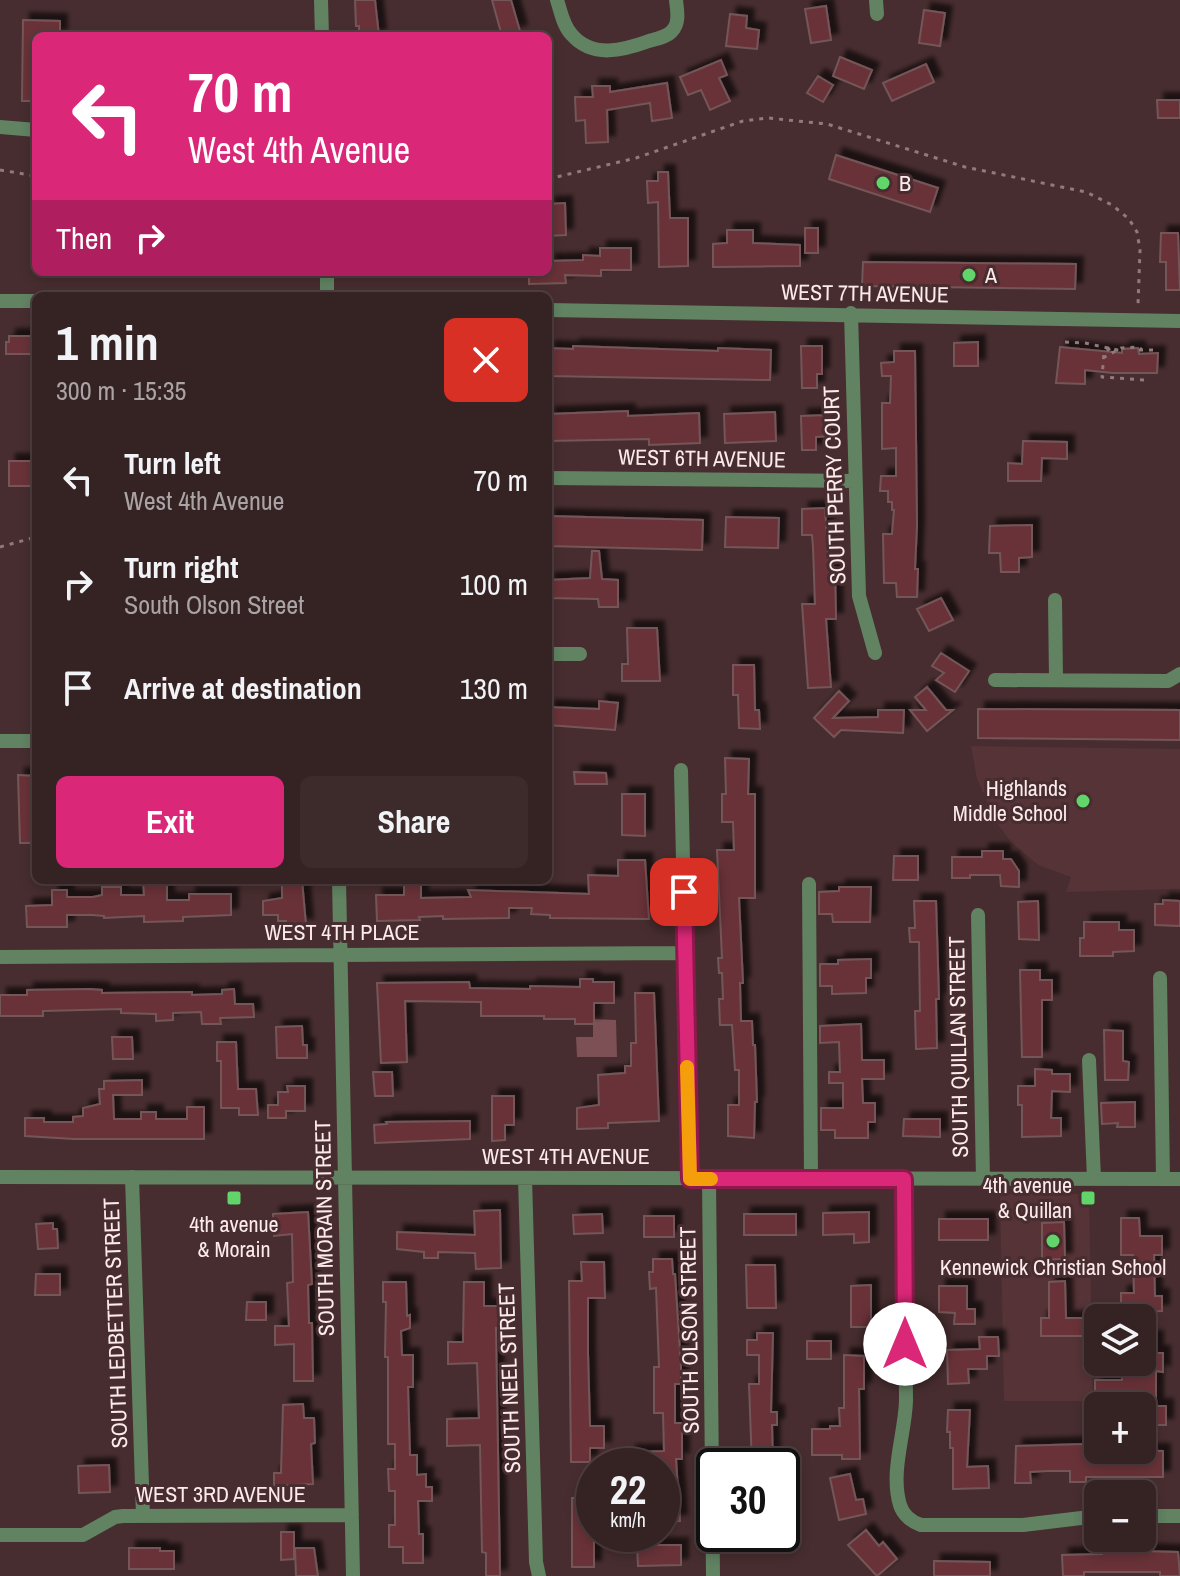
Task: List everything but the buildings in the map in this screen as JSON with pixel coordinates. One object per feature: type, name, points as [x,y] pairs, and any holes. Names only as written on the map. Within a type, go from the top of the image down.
[{"type":"street","points":[[321,0],[322,32]]},
{"type":"street","points":[[557,0],[573,37],[603,51],[626,49],[672,31],[677,23],[676,0]]},
{"type":"street","points":[[0,127],[32,130]]},
{"type":"street","points":[[0,301],[32,301]]},
{"type":"street","name":"WEST 7TH AVENUE","points":[[552,310],[1180,321]]},
{"type":"street","name":"SOUTH PERRY COURT","points":[[851,313],[859,596],[875,653]]},
{"type":"street","name":"WEST 6TH AVENUE","points":[[552,478],[855,481]]},
{"type":"street","points":[[1055,600],[1056,680]]},
{"type":"street","points":[[552,654],[580,654]]},
{"type":"street","points":[[995,680],[1168,681],[1180,674]]},
{"type":"street","points":[[0,741],[32,741]]},
{"type":"street","points":[[681,770],[690,1179]]},
{"type":"street","name":"SOUTH MORAIN STREET","points":[[339,884],[353,1576]]},
{"type":"street","points":[[809,884],[811,1178]]},
{"type":"street","name":"SOUTH QUILLAN STREET","points":[[978,915],[983,1179]]},
{"type":"street","name":"WEST 4TH PLACE","points":[[0,957],[685,953]]},
{"type":"street","points":[[1160,978],[1163,1179]]},
{"type":"street","points":[[1089,1060],[1094,1179]]},
{"type":"street","name":"WEST 4TH AVENUE","points":[[0,1177],[1180,1179]]},
{"type":"street","name":"SOUTH LEDBETTER STREET","points":[[132,1177],[143,1516]]},
{"type":"street","name":"SOUTH NEEL STREET","points":[[525,1178],[536,1562],[539,1576]]},
{"type":"street","name":"SOUTH OLSON STREET","points":[[709,1179],[713,1576]]},
{"type":"street","points":[[904,1179],[906,1404],[898,1475],[900,1506],[910,1519],[921,1525],[1023,1525],[1084,1518]]},
{"type":"street","name":"WEST 3RD AVENUE","points":[[0,1535],[77,1536],[115,1517],[352,1515]]},
{"type":"street","points":[[1156,1516],[1180,1516]]},
{"type":"path","points":[[552,178],[636,158],[743,121],[782,118],[827,124],[965,167],[1086,192],[1112,205],[1129,219],[1137,232],[1140,250],[1137,321]]},
{"type":"path","points":[[0,170],[32,175]]},
{"type":"path","points":[[1065,342],[1122,351]]},
{"type":"path","points":[[1103,358],[1116,350],[1139,347],[1140,350],[1159,350]]},
{"type":"path","points":[[1110,348],[1103,358],[1102,377],[1144,380]]},
{"type":"path","points":[[0,547],[32,538]]},
{"type":"shaded area","name":"Highlands Middle School","points":[[971,746],[1180,749],[1180,889],[1066,892],[1071,877],[1038,865],[1010,841],[997,823],[977,779]]},
{"type":"shaded area","points":[[593,1019],[616,1020],[617,1057],[577,1057],[576,1037],[593,1037]]},
{"type":"shaded area","points":[[1000,1194],[1089,1194],[1091,1304],[1084,1304],[1084,1376],[1093,1376],[1093,1392],[1084,1392],[1084,1401],[1004,1401]]},
{"type":"slow traffic","points":[[687,1067],[690,1179],[711,1179]]},
{"type":"place","name":"B","points":[[883,183]]},
{"type":"place","name":"A","points":[[969,275]]},
{"type":"place","name":"Highlands Middle School","points":[[1083,801]]},
{"type":"place","name":"4th avenue & Morain","points":[[234,1198]]},
{"type":"place","name":"4th avenue & Quillan","points":[[1088,1198]]},
{"type":"place","name":"Kennewick Christian School","points":[[1053,1241]]},
{"type":"route","points":[[684,892],[690,1179],[904,1179],[905,1344]]}]
